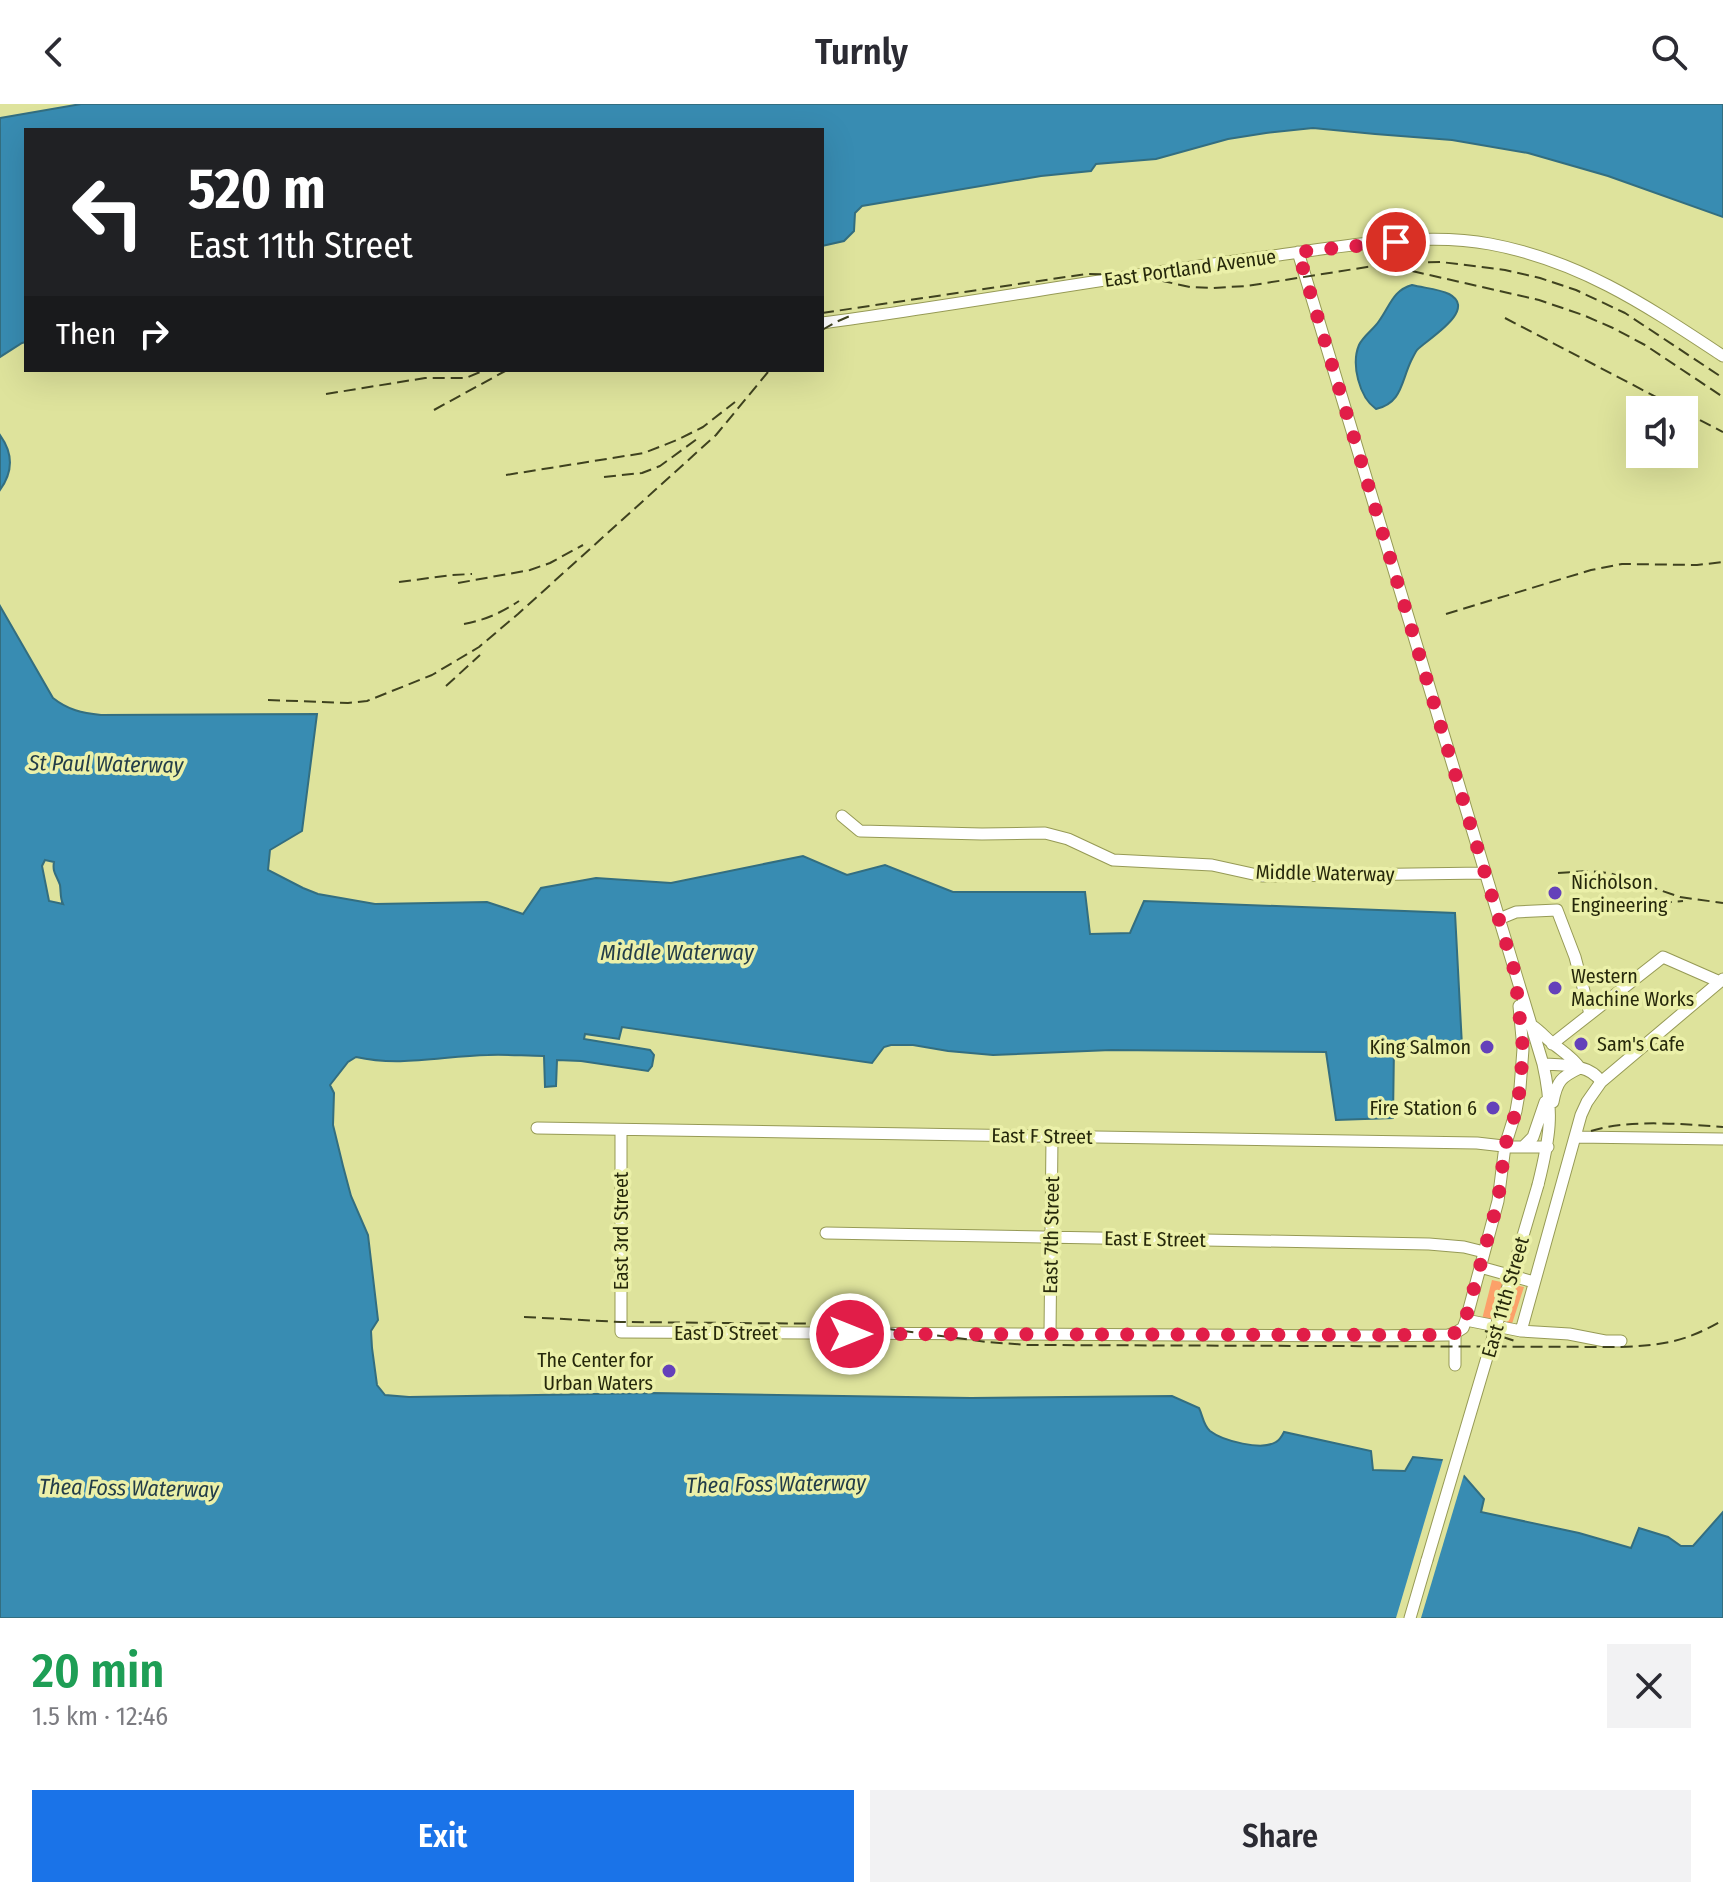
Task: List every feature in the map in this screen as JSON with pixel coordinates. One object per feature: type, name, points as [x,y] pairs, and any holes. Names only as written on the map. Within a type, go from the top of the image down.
[{"type":"street","name":"East Portland Avenue","points":[[824,323],[1298,252],[1414,240],[1463,240],[1508,247],[1602,281],[1723,356]]},
{"type":"street","name":"East 11th Street","points":[[1298,252],[1543,1064],[1550,1118],[1548,1147],[1538,1185],[1410,1618]]},
{"type":"street","name":"Middle Waterway","points":[[842,816],[860,831],[1045,833],[1068,839],[1113,860],[1212,865],[1262,876],[1484,873]]},
{"type":"street","points":[[1499,919],[1516,912],[1557,910],[1575,957],[1590,1014]]},
{"type":"street","points":[[1543,1064],[1580,1068],[1597,1074],[1601,1082],[1722,981],[1663,957],[1552,1044]]},
{"type":"street","name":"East 11th Street","points":[[1455,1365],[1455,1333],[1463,1328],[1466,1320],[1498,1201],[1505,1146],[1516,1111],[1523,1049],[1515,973]]},
{"type":"street","points":[[1531,1025],[1569,1054],[1580,1068]]},
{"type":"street","points":[[1550,1118],[1561,1079],[1580,1068]]},
{"type":"street","points":[[1524,1146],[1533,1137],[1542,1116],[1546,1078]]},
{"type":"street","name":"East 11th Street","points":[[1521,1331],[1575,1137],[1587,1102],[1601,1082]]},
{"type":"street","name":"East F Street","points":[[537,1128],[1477,1143],[1548,1147]]},
{"type":"street","name":"East 3rd Street","points":[[621,1130],[621,1332]]},
{"type":"street","name":"East 7th Street","points":[[1050,1334],[1052,1137]]},
{"type":"street","points":[[1575,1137],[1723,1139]]},
{"type":"street","name":"East E Street","points":[[826,1233],[1429,1244],[1484,1252]]},
{"type":"street","points":[[1480,1267],[1534,1282]]},
{"type":"street","points":[[1466,1320],[1521,1331],[1621,1341]]},
{"type":"street","name":"East D Street","points":[[621,1332],[1371,1336],[1455,1333]]},
{"type":"shaded area","points":[[1492,1280],[1524,1287],[1509,1333],[1480,1327]]},
{"type":"water","points":[[81,104],[1723,104],[1723,217],[1608,176],[1528,153],[1452,140],[1313,128],[1228,139],[1156,159],[1096,164],[1091,171],[1041,176],[862,206],[855,213],[854,231],[844,241],[824,246],[824,128],[24,128],[24,342],[0,357],[0,118]]},
{"type":"water","points":[[1412,285],[1449,294],[1457,301],[1458,308],[1448,324],[1417,350],[1396,397],[1376,409],[1365,397],[1358,380],[1357,353],[1361,342],[1396,295]]},
{"type":"water","points":[[0,435],[10,462],[0,490]]},
{"type":"water","points":[[0,606],[53,698],[76,710],[101,715],[317,714],[302,831],[270,850],[268,870],[318,894],[375,904],[487,902],[523,914],[541,888],[596,878],[671,883],[803,856],[847,875],[885,865],[953,892],[1085,892],[1090,934],[1130,933],[1144,901],[1455,913],[1462,1046],[1394,1046],[1393,1118],[1336,1120],[1326,1052],[1111,1050],[993,1055],[891,1045],[884,1047],[872,1063],[622,1027],[619,1039],[585,1034],[584,1039],[650,1050],[654,1055],[648,1071],[557,1060],[556,1086],[545,1087],[544,1056],[488,1055],[405,1061],[356,1057],[348,1062],[330,1085],[334,1093],[333,1125],[351,1196],[368,1235],[378,1320],[371,1331],[372,1348],[377,1385],[385,1395],[1172,1396],[1199,1408],[1210,1431],[1243,1444],[1270,1445],[1279,1440],[1284,1432],[1371,1451],[1373,1470],[1405,1471],[1413,1457],[1451,1461],[1484,1499],[1481,1512],[1579,1533],[1631,1548],[1639,1528],[1668,1537],[1681,1546],[1693,1546],[1723,1512],[1723,1618],[0,1618]],"holes":[[[45,860],[54,862],[54,871],[63,904],[49,901],[42,866]]]},
{"type":"pier","points":[[1444,1456],[1454,1458],[1465,1471],[1421,1618],[1396,1618]]},
{"type":"railway","points":[[824,313],[1086,274],[1135,275],[1190,287],[1212,288],[1247,286],[1367,267],[1441,262],[1505,270],[1576,290],[1625,313],[1723,378]]},
{"type":"railway","points":[[1412,271],[1539,300],[1583,315],[1645,345],[1723,397]]},
{"type":"railway","points":[[824,329],[850,316]]},
{"type":"railway","points":[[1505,318],[1654,396]]},
{"type":"railway","points":[[326,394],[425,378],[466,378],[480,372]]},
{"type":"railway","points":[[434,410],[503,372]]},
{"type":"railway","points":[[268,700],[367,701],[432,675],[479,647],[716,435],[768,372]]},
{"type":"railway","points":[[506,475],[644,453],[703,427],[735,402]]},
{"type":"railway","points":[[1698,419],[1723,432]]},
{"type":"railway","points":[[604,477],[642,473],[660,466],[697,439]]},
{"type":"railway","points":[[458,583],[530,570],[583,545]]},
{"type":"railway","points":[[1446,614],[1591,570],[1622,564],[1697,565],[1723,562]]},
{"type":"railway","points":[[399,582],[472,574]]},
{"type":"railway","points":[[464,624],[493,616],[519,601]]},
{"type":"railway","points":[[446,686],[480,655]]},
{"type":"railway","points":[[1558,873],[1610,873],[1680,897],[1723,903]]},
{"type":"railway","points":[[1606,908],[1683,901]]},
{"type":"railway","points":[[1591,1131],[1639,1124],[1723,1127]]},
{"type":"railway","points":[[524,1317],[621,1322],[851,1324],[1028,1345],[1621,1347],[1674,1341],[1723,1320]]},
{"type":"railway","points":[[1485,1331],[1518,1342]]},
{"type":"place","name":"Nicholson Engineering","points":[[1555,893]]},
{"type":"place","name":"Western Machine Works","points":[[1555,988]]},
{"type":"place","name":"Sam's Cafe","points":[[1581,1044]]},
{"type":"place","name":"King Salmon","points":[[1487,1047]]},
{"type":"place","name":"Fire Station 6","points":[[1493,1108]]},
{"type":"place","name":"The Center for Urban Waters","points":[[669,1371]]},
{"type":"route","points":[[850,1334],[1448,1335],[1463,1328],[1498,1201],[1505,1146],[1520,1088],[1523,1049],[1515,973],[1298,252],[1396,242]]},
{"type":"water label","name":"St Paul Waterway","points":[[106,764]]},
{"type":"water label","name":"Thea Foss Waterway","points":[[776,1484]]},
{"type":"water label","name":"Thea Foss Waterway","points":[[129,1488]]}]
